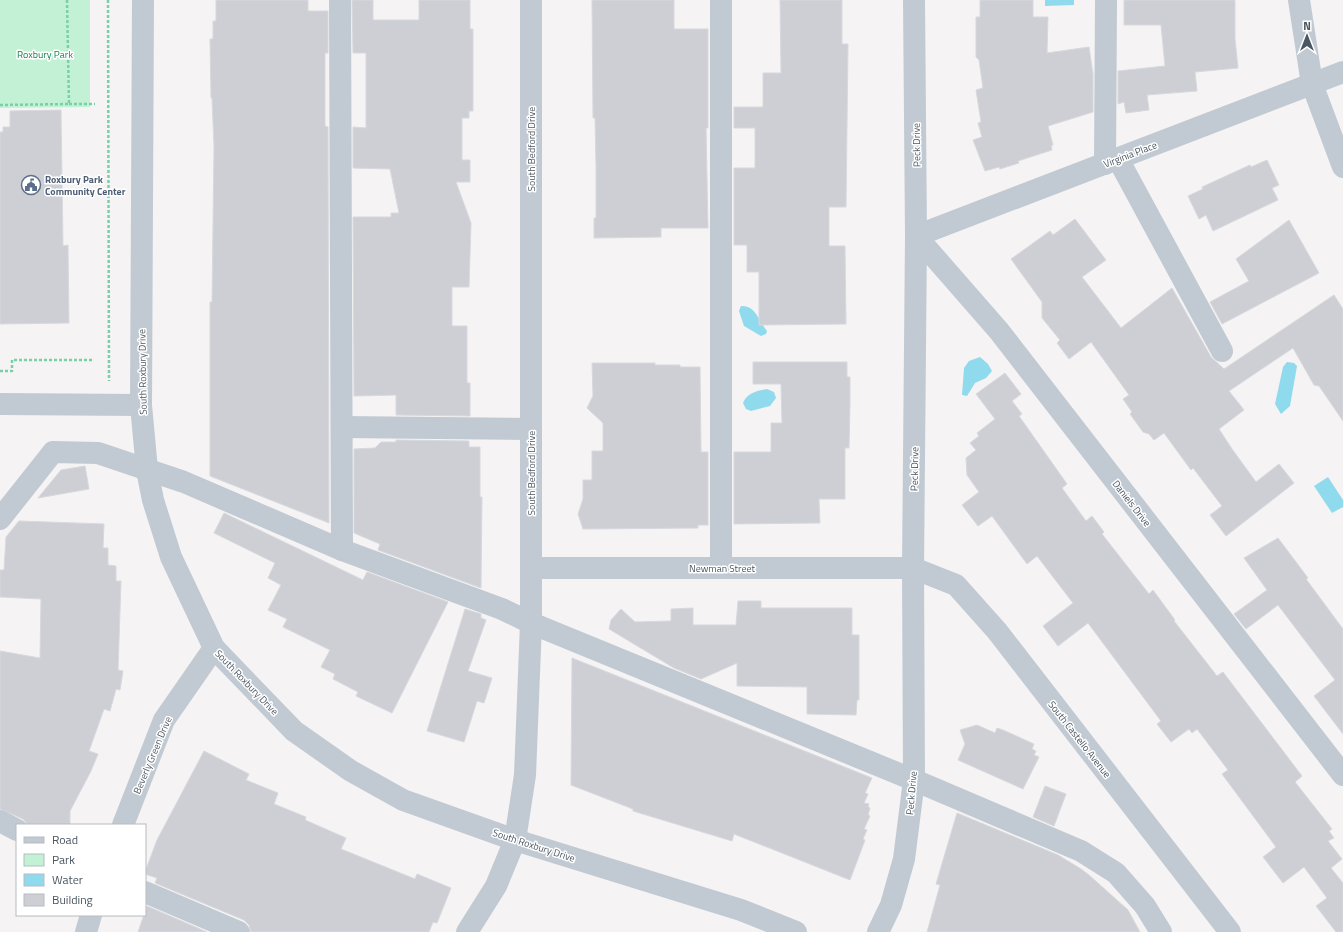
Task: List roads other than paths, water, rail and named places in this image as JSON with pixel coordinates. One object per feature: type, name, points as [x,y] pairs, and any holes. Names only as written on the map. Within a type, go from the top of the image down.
[{"type":"street","name":"South Roxbury Drive","points":[[143,0],[141,405],[147,470],[153,500],[171,557],[214,648],[294,731],[351,771],[403,800],[515,840],[742,910],[796,932]]},
{"type":"street","points":[[340,0],[342,550]]},
{"type":"street","name":"South Bedford Drive","points":[[467,932],[496,886],[515,840],[525,775],[531,623],[531,0]]},
{"type":"street","points":[[721,0],[721,568]]},
{"type":"street","name":"Peck Drive","points":[[878,932],[891,906],[904,860],[914,780],[913,568],[916,236],[914,0]]},
{"type":"street","points":[[1106,0],[1112,161],[1222,351]]},
{"type":"street","points":[[1299,0],[1312,84],[1343,167]]},
{"type":"street","name":"Virginia Place","points":[[916,236],[1343,72]]},
{"type":"street","name":"Daniels Drive","points":[[916,236],[999,331],[1343,775]]},
{"type":"street","points":[[0,404],[141,405]]},
{"type":"street","points":[[342,427],[531,429]]},
{"type":"street","points":[[0,519],[53,452],[98,453],[184,482],[342,550],[502,609],[531,623],[914,780],[1087,855],[1116,873],[1145,906],[1161,932]]},
{"type":"street","name":"Newman Street","points":[[531,568],[913,568]]},
{"type":"street","name":"South Castello Avenue","points":[[913,568],[956,585],[997,631],[1230,932]]},
{"type":"street","name":"Beverly Green Drive","points":[[123,824],[164,720],[214,648]]},
{"type":"street","points":[[0,821],[16,829]]},
{"type":"street","points":[[146,892],[239,932]]},
{"type":"street","points":[[86,932],[92,916]]},
{"type":"water","points":[[1045,0],[1074,0],[1074,5],[1045,6]]},
{"type":"water","points":[[741,306],[746,306],[754,311],[767,331],[766,334],[761,336],[744,326],[739,311]]},
{"type":"water","points":[[980,357],[988,364],[992,371],[986,378],[975,383],[967,396],[962,395],[964,368],[969,361]]},
{"type":"water","points":[[1287,362],[1294,363],[1297,366],[1290,406],[1281,414],[1275,404],[1283,367]]},
{"type":"water","points":[[767,389],[774,392],[776,398],[770,406],[751,411],[746,409],[743,403],[747,397],[756,392]]},
{"type":"water","points":[[1328,477],[1343,500],[1343,507],[1332,513],[1314,486]]},
{"type":"place","name":"Roxbury Park Community Center","points":[[31,185]]},
{"type":"park label","name":"Roxbury Park","points":[[45,54]]}]
